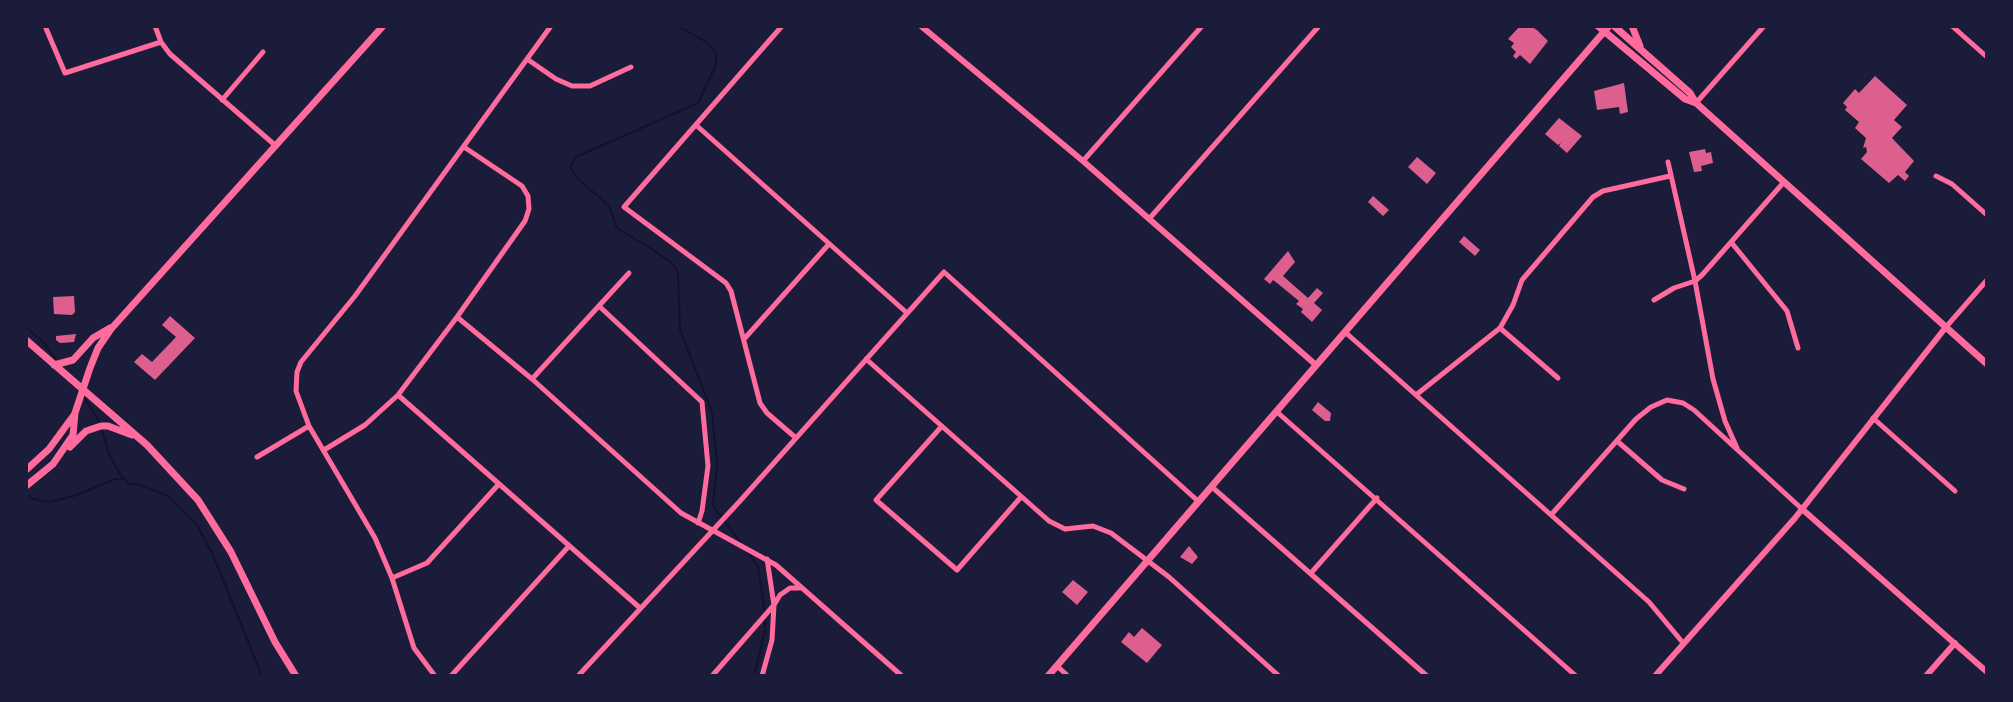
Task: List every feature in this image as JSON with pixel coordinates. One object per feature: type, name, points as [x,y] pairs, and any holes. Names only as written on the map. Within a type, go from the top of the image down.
[{"type":"main road","points":[[63,454],[73,435],[75,413],[98,348],[115,324],[383,26]]},
{"type":"main road","points":[[1632,26],[1643,51]]},
{"type":"main road","points":[[1606,27],[1643,51],[1690,93],[1696,103],[1987,364]]},
{"type":"main road","points":[[1606,27],[1685,99],[1696,103]]},
{"type":"main road","points":[[1048,676],[1606,27]]},
{"type":"main road","points":[[54,365],[73,360],[93,338],[115,324]]},
{"type":"main road","points":[[26,340],[179,477],[221,533],[264,621],[296,676]]},
{"type":"main road","points":[[26,470],[44,455],[75,413]]},
{"type":"main road","points":[[26,486],[48,470],[78,437],[93,428],[108,426],[137,437]]},
{"type":"street","points":[[45,26],[65,73],[161,42]]},
{"type":"street","points":[[155,26],[170,54],[276,146]]},
{"type":"street","points":[[435,676],[414,648],[392,578],[375,538],[309,426],[296,391],[297,372],[301,362],[355,296],[551,26]]},
{"type":"street","points":[[782,26],[624,207],[726,283],[745,338],[760,403],[796,438]]},
{"type":"street","points":[[921,26],[1083,161],[1316,365]]},
{"type":"street","points":[[1083,161],[1202,26]]},
{"type":"street","points":[[1148,219],[1319,26]]},
{"type":"street","points":[[1696,103],[1764,26]]},
{"type":"street","points":[[1952,26],[1987,57]]},
{"type":"street","points":[[222,100],[263,52]]},
{"type":"street","points":[[527,59],[572,86],[590,86],[631,67]]},
{"type":"street","points":[[696,125],[907,313]]},
{"type":"street","points":[[324,450],[365,425],[398,395],[525,221],[529,209],[528,196],[522,186],[464,147]]},
{"type":"street","points":[[1668,162],[1713,379],[1725,421],[1739,452]]},
{"type":"street","points":[[1416,395],[1500,328],[1522,280],[1593,197],[1603,191],[1670,176]]},
{"type":"street","points":[[1936,176],[1952,184],[1987,215]]},
{"type":"street","points":[[1654,300],[1674,288],[1695,281],[1784,182]]},
{"type":"street","points":[[1731,242],[1787,311],[1798,348]]},
{"type":"street","points":[[745,338],[829,244]]},
{"type":"street","points":[[578,676],[944,272],[1199,502]]},
{"type":"street","points":[[532,379],[629,273]]},
{"type":"street","points":[[1655,676],[1802,509],[1987,280]]},
{"type":"street","points":[[599,306],[702,402],[708,466],[698,523]]},
{"type":"street","points":[[457,317],[532,379],[681,513],[767,559],[902,676]]},
{"type":"street","points":[[1500,328],[1558,378]]},
{"type":"street","points":[[1345,332],[1649,602],[1684,644]]},
{"type":"street","points":[[866,359],[1054,525],[1065,529],[1093,526],[1106,530],[1169,577],[1279,676]]},
{"type":"street","points":[[398,395],[640,608]]},
{"type":"street","points":[[1551,515],[1644,412],[1667,400],[1676,400],[1689,406],[1987,672]]},
{"type":"street","points":[[1277,412],[1576,676]]},
{"type":"street","points":[[1873,418],[1955,491]]},
{"type":"street","points":[[257,457],[309,426]]},
{"type":"street","points":[[942,426],[876,500],[957,570],[1021,497]]},
{"type":"street","points":[[1617,441],[1662,480],[1684,489]]},
{"type":"street","points":[[392,578],[427,563],[498,485]]},
{"type":"street","points":[[1212,487],[1427,676]]},
{"type":"street","points":[[1311,573],[1377,498]]},
{"type":"street","points":[[451,676],[569,546]]},
{"type":"street","points":[[762,676],[772,640],[774,605],[767,559]]},
{"type":"street","points":[[712,676],[780,595],[790,588],[802,588]]},
{"type":"street","points":[[1926,676],[1955,643]]},
{"type":"street","points":[[1057,666],[1068,676]]},
{"type":"building","points":[[1520,26],[1530,26],[1548,41],[1530,64],[1520,55],[1516,59],[1513,56],[1516,52],[1511,47],[1514,43],[1508,39]]},
{"type":"building","points":[[1875,76],[1907,105],[1894,120],[1902,127],[1892,138],[1914,161],[1905,172],[1909,176],[1905,181],[1898,175],[1889,183],[1861,159],[1867,152],[1866,147],[1863,148],[1866,138],[1855,128],[1859,122],[1845,110],[1847,107],[1843,103],[1855,89],[1859,93]]},
{"type":"building","points":[[1624,83],[1628,112],[1620,114],[1619,107],[1597,110],[1594,91]]},
{"type":"building","points":[[1559,118],[1582,136],[1567,153],[1559,146],[1561,143],[1558,145],[1545,134]]},
{"type":"building","points":[[1705,149],[1706,153],[1711,152],[1713,163],[1701,166],[1702,171],[1694,172],[1689,152]]},
{"type":"building","points":[[1417,157],[1436,173],[1427,184],[1408,167]]},
{"type":"building","points":[[1373,196],[1389,210],[1383,216],[1368,202]]},
{"type":"building","points":[[1464,236],[1480,250],[1475,256],[1459,242]]},
{"type":"building","points":[[1288,251],[1295,262],[1283,276],[1308,298],[1317,288],[1323,293],[1314,303],[1322,310],[1312,322],[1296,304],[1299,301],[1273,280],[1270,284],[1264,279]]},
{"type":"building","points":[[74,296],[75,312],[72,315],[54,314],[53,297]]},
{"type":"building","points":[[170,316],[195,338],[155,380],[134,362],[142,354],[152,362],[176,337],[162,325]]},
{"type":"building","points":[[76,334],[74,342],[60,343],[56,340],[56,336]]},
{"type":"building","points":[[1318,402],[1331,413],[1330,421],[1325,421],[1312,410]]},
{"type":"building","points":[[1189,546],[1198,557],[1192,564],[1180,557]]},
{"type":"building","points":[[1073,580],[1088,592],[1077,605],[1062,592]]},
{"type":"building","points":[[1142,628],[1162,645],[1147,663],[1121,642],[1129,632],[1134,637]]},
{"type":"waterway","points":[[678,26],[708,43],[716,53],[716,65],[698,103],[576,157],[570,167],[577,178],[609,206],[617,228],[673,264],[678,273],[680,330],[712,412],[717,464],[713,506],[741,543]]},
{"type":"waterway","points":[[26,327],[45,344],[58,363]]},
{"type":"waterway","points":[[84,397],[100,423],[109,454],[120,474],[129,484],[168,496],[197,525],[213,555],[262,676]]},
{"type":"waterway","points":[[28,495],[50,502],[77,495],[115,479],[124,479]]},
{"type":"waterway","points":[[747,551],[758,567],[765,613]]},
{"type":"waterway","points":[[754,676],[765,619]]}]
